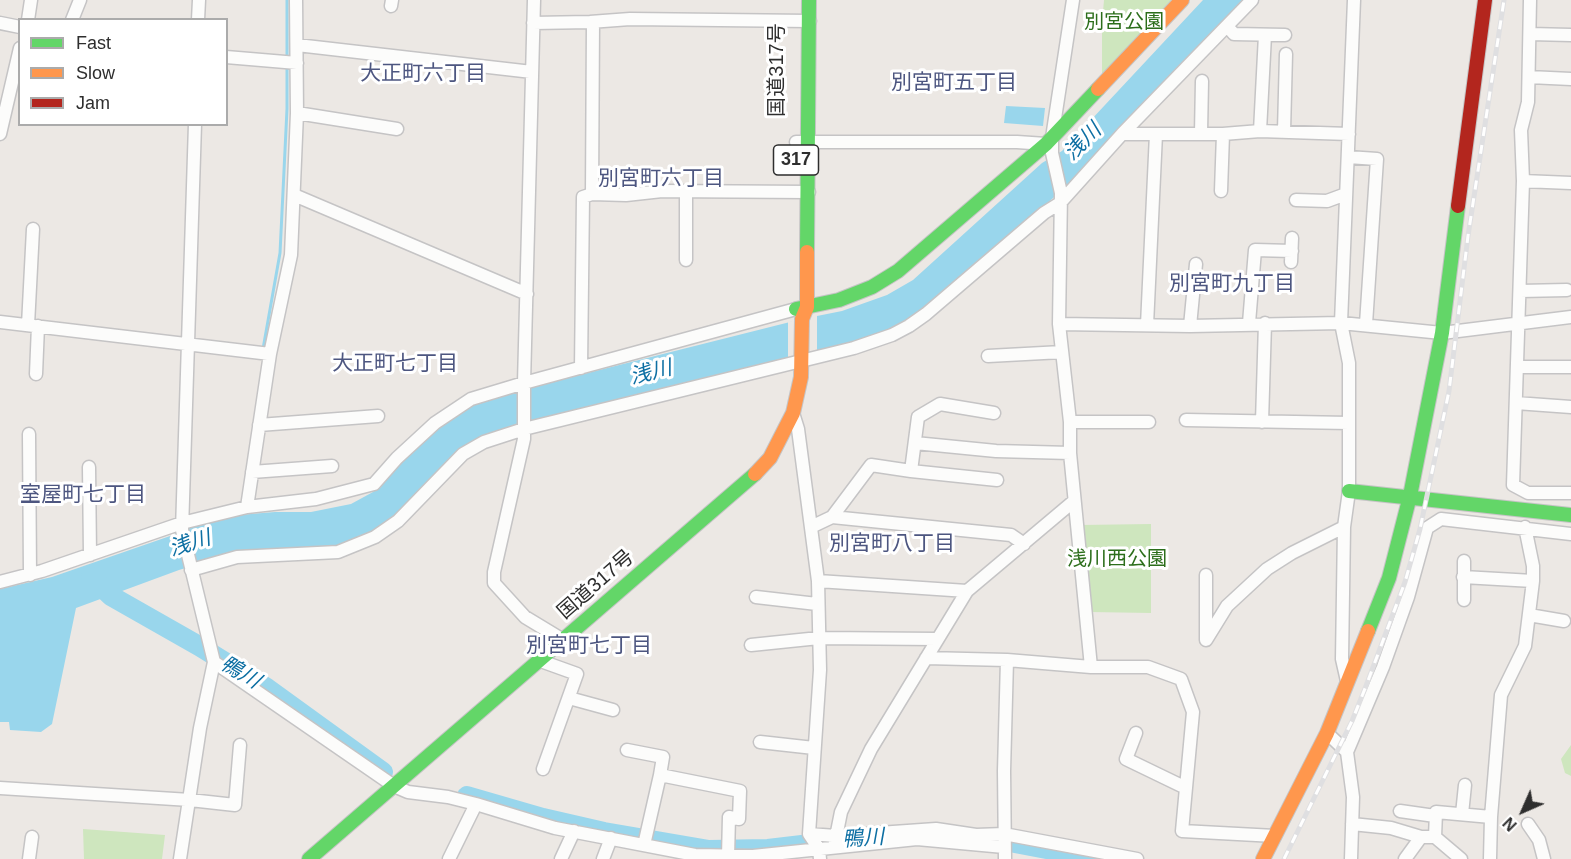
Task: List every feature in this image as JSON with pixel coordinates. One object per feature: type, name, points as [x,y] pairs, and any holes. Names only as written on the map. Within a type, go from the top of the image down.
[{"type":"main road","name":"国道317号","points":[[797,0],[803,21]]},
{"type":"main road","name":"国道317号","points":[[309,859],[755,474],[770,458],[793,413],[802,358],[803,21],[809,0]]},
{"type":"main road","points":[[802,312],[872,287],[898,271],[1050,145],[1182,0]]},
{"type":"main road","points":[[1263,859],[1327,733],[1389,578],[1410,496],[1442,333],[1485,0]]},
{"type":"main road","points":[[1349,491],[1571,515]]},
{"type":"street","points":[[28,18],[31,0]]},
{"type":"street","points":[[73,18],[81,0]]},
{"type":"street","points":[[198,18],[199,0]]},
{"type":"street","points":[[247,507],[270,354],[291,255],[297,113],[296,0]]},
{"type":"street","points":[[534,0],[524,438],[494,572],[494,583],[525,616],[563,640]]},
{"type":"street","points":[[1072,0],[1050,145],[1061,198],[1059,324],[1070,422],[1070,453],[1090,667]]},
{"type":"street","points":[[191,568],[237,557],[338,552],[356,546],[375,537],[398,521],[463,454],[484,442],[524,426],[802,358],[854,348],[892,335],[909,326],[1061,198],[1252,0]]},
{"type":"street","points":[[1347,681],[1342,659],[1344,527],[1349,491],[1349,363],[1341,323],[1354,0]]},
{"type":"street","points":[[1530,0],[1528,102],[1521,130],[1524,181],[1513,485],[1528,493],[1571,493]]},
{"type":"street","points":[[534,22],[594,22],[630,19],[803,21]]},
{"type":"street","points":[[592,194],[594,22]]},
{"type":"street","points":[[0,23],[18,27]]},
{"type":"street","points":[[1227,27],[1234,34],[1284,35]]},
{"type":"street","points":[[1530,34],[1571,35]]},
{"type":"street","points":[[1260,131],[1265,35]]},
{"type":"street","points":[[297,45],[532,72]]},
{"type":"street","points":[[1284,131],[1286,54]]},
{"type":"street","points":[[0,134],[18,57]]},
{"type":"street","points":[[228,57],[297,63]]},
{"type":"street","points":[[1529,77],[1571,79]]},
{"type":"street","points":[[1201,134],[1202,81]]},
{"type":"street","points":[[297,113],[397,129]]},
{"type":"street","points":[[180,859],[200,728],[214,662],[182,527],[195,126]]},
{"type":"street","points":[[1122,134],[1224,134],[1260,131],[1349,134]]},
{"type":"street","points":[[1147,325],[1156,134]]},
{"type":"street","points":[[1221,191],[1224,134]]},
{"type":"street","points":[[802,142],[1017,142],[1050,145]]},
{"type":"street","points":[[1348,157],[1377,159],[1366,324]]},
{"type":"street","points":[[1524,181],[1571,183]]},
{"type":"street","points":[[582,368],[584,197],[592,194],[626,195],[662,191],[802,192]]},
{"type":"street","points":[[686,192],[686,260]]},
{"type":"street","points":[[1296,200],[1327,201],[1346,194]]},
{"type":"street","points":[[294,195],[527,294]]},
{"type":"street","points":[[33,229],[33,326],[36,374]]},
{"type":"street","points":[[1249,323],[1255,250],[1292,250]]},
{"type":"street","points":[[1190,326],[1196,264]]},
{"type":"street","points":[[1520,291],[1567,290]]},
{"type":"street","points":[[0,582],[247,507],[316,500],[374,484],[397,458],[435,423],[471,399],[802,312]]},
{"type":"street","points":[[1059,324],[1190,326],[1249,323],[1341,323],[1442,333],[1571,317]]},
{"type":"street","points":[[0,321],[270,354]]},
{"type":"street","points":[[1262,422],[1265,323]]},
{"type":"street","points":[[988,356],[1062,352]]},
{"type":"street","points":[[1518,367],[1571,367]]},
{"type":"street","points":[[1516,403],[1571,407]]},
{"type":"street","points":[[911,471],[918,417],[940,404],[994,413]]},
{"type":"street","points":[[793,413],[798,429],[818,580],[820,670],[808,834],[819,854]]},
{"type":"street","points":[[259,425],[378,416]]},
{"type":"street","points":[[1186,420],[1349,423]]},
{"type":"street","points":[[1070,422],[1149,422]]},
{"type":"street","points":[[29,434],[30,574]]},
{"type":"street","points":[[915,443],[996,451],[1070,453]]},
{"type":"street","points":[[811,527],[832,517],[871,465],[997,480]]},
{"type":"street","points":[[252,472],[332,466]]},
{"type":"street","points":[[89,467],[90,555]]},
{"type":"street","points":[[835,842],[841,812],[871,749],[967,591],[1074,501]]},
{"type":"street","points":[[832,517],[1011,535],[1024,544]]},
{"type":"street","points":[[1351,859],[1353,797],[1347,752],[1383,668],[1408,597],[1427,528],[1441,519],[1571,534]]},
{"type":"street","points":[[1206,575],[1206,640],[1227,606],[1267,569],[1292,553],[1344,527]]},
{"type":"street","points":[[1490,859],[1491,817],[1501,695],[1525,646],[1533,581],[1533,566],[1525,527]]},
{"type":"street","points":[[1464,561],[1464,600]]},
{"type":"street","points":[[1464,577],[1533,581]]},
{"type":"street","points":[[818,580],[967,591]]},
{"type":"street","points":[[756,597],[817,604]]},
{"type":"street","points":[[1529,615],[1564,621]]},
{"type":"street","points":[[751,645],[819,638],[937,639]]},
{"type":"street","points":[[926,658],[1148,668],[1181,679],[1193,712],[1182,831],[1275,836]]},
{"type":"street","points":[[538,660],[577,674],[543,770]]},
{"type":"street","points":[[808,834],[835,842],[916,839],[1004,853],[1007,660]]},
{"type":"street","points":[[214,662],[394,786],[408,792],[448,797],[476,804],[555,828],[695,855],[752,857],[819,854],[835,842],[936,829],[976,835],[1004,834],[1137,859]]},
{"type":"street","points":[[569,698],[613,710]]},
{"type":"street","points":[[1136,733],[1126,759],[1186,788]]},
{"type":"street","points":[[1327,733],[1347,752]]},
{"type":"street","points":[[760,742],[814,748]]},
{"type":"street","points":[[0,788],[235,805],[240,745]]},
{"type":"street","points":[[627,750],[663,757],[644,845]]},
{"type":"street","points":[[660,775],[740,791],[739,819],[729,817],[728,856]]},
{"type":"street","points":[[1462,814],[1465,784]]},
{"type":"street","points":[[448,859],[476,804]]},
{"type":"street","points":[[1400,811],[1435,816]]},
{"type":"street","points":[[1435,837],[1436,812],[1491,817]]},
{"type":"street","points":[[1352,824],[1391,828],[1421,837],[1435,837],[1461,859]]},
{"type":"street","points":[[1528,824],[1539,840],[1544,859]]},
{"type":"street","points":[[561,859],[574,831]]},
{"type":"street","points":[[29,859],[32,837]]},
{"type":"street","points":[[1405,859],[1421,837]]},
{"type":"street","points":[[603,859],[611,838]]},
{"type":"green space","name":"別宮公園","points":[[1104,0],[1176,0],[1102,75],[1102,23]]},
{"type":"green space","name":"浅川西公園","points":[[1151,524],[1151,613],[1089,612],[1080,525]]},
{"type":"green space","points":[[1571,745],[1571,776],[1565,773],[1561,759]]},
{"type":"green space","points":[[83,829],[165,835],[162,859],[84,859]]},
{"type":"water","name":"浅川","points":[[1203,0],[1247,0],[1067,186],[919,314],[896,329],[856,343],[477,441],[398,517],[360,539],[328,549],[239,552],[179,570],[76,608],[52,724],[41,732],[10,730],[9,722],[0,722],[0,589],[52,577],[173,535],[192,524],[238,515],[311,512],[351,504],[373,492],[431,433],[463,410],[492,397],[842,311],[887,295],[913,280],[1042,163],[1062,151]]},
{"type":"water","points":[[1006,106],[1045,108],[1043,126],[1004,123]]},
{"type":"pier","points":[[817,315],[817,353],[788,360],[788,322]]},
{"type":"waterway","points":[[287,0],[287,58]]},
{"type":"waterway","points":[[261,349],[263,349],[280,253],[287,65]]},
{"type":"waterway","name":"鴨川","points":[[91,577],[111,596],[267,688],[383,772]]},
{"type":"waterway","name":"鴨川","points":[[467,796],[543,818],[604,832],[709,850],[768,849],[853,839]]},
{"type":"waterway","name":"鴨川","points":[[984,840],[999,840],[1100,859]]},
{"type":"railway","points":[[1284,859],[1352,721],[1405,582],[1420,529],[1449,391],[1468,236],[1504,0]]},
{"type":"traffic: fast","points":[[807,252],[809,0]]},
{"type":"traffic: fast","points":[[796,309],[839,300],[872,287],[898,271],[1046,144],[1098,89]]},
{"type":"traffic: fast","points":[[1368,631],[1389,578],[1410,496],[1442,333],[1458,206]]},
{"type":"traffic: fast","points":[[309,859],[755,474]]},
{"type":"traffic: fast","points":[[1349,491],[1571,515]]},
{"type":"traffic: slow","points":[[1098,89],[1182,0]]},
{"type":"traffic: slow","points":[[755,474],[770,458],[793,413],[801,377],[802,319],[807,307],[807,252]]},
{"type":"traffic: slow","points":[[1263,859],[1327,733],[1368,631]]},
{"type":"traffic: jam","points":[[1458,206],[1485,0]]},
{"type":"district","name":"大正町六丁目","points":[[423,74]]},
{"type":"district","name":"別宮町五丁目","points":[[954,83]]},
{"type":"district","name":"別宮町六丁目","points":[[661,179]]},
{"type":"district","name":"別宮町九丁目","points":[[1232,284]]},
{"type":"district","name":"大正町七丁目","points":[[395,364]]},
{"type":"district","name":"室屋町七丁目","points":[[83,495]]},
{"type":"district","name":"別宮町八丁目","points":[[892,544]]},
{"type":"district","name":"別宮町七丁目","points":[[589,646]]}]
